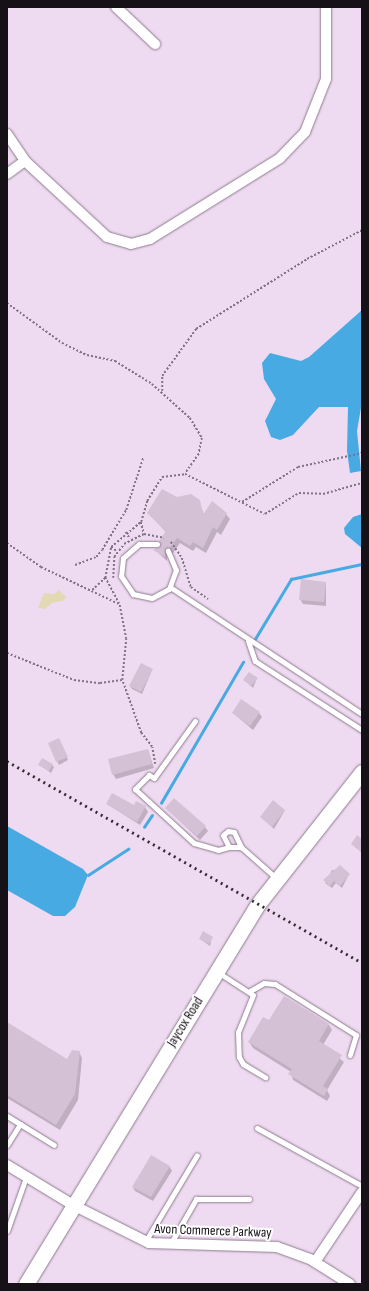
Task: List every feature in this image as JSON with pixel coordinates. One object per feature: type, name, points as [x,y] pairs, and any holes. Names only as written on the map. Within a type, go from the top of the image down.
[{"type":"street","points":[[116,7],[155,44]]},
{"type":"street","points":[[7,134],[25,161],[107,237],[132,244],[150,239],[280,158],[305,132],[326,78],[326,7]]},
{"type":"street","points":[[7,174],[25,161]]},
{"type":"street","name":"Jaycox Road","points":[[26,1284],[216,971],[277,879],[362,772]]},
{"type":"street","name":"Avon Commerce Parkway","points":[[7,1165],[73,1205],[145,1242],[277,1247],[315,1262],[350,1284]]},
{"type":"street","points":[[315,1262],[362,1192]]},
{"type":"lane","points":[[157,544],[144,543],[128,551],[121,565],[122,579],[131,592],[144,598],[160,596],[170,587],[176,570],[168,551]]},
{"type":"lane","points":[[170,587],[248,642],[362,714]]},
{"type":"lane","points":[[248,642],[255,661],[362,730]]},
{"type":"lane","points":[[195,721],[154,778],[149,775],[135,789],[194,843],[218,850],[229,847],[241,847]]},
{"type":"lane","points":[[229,847],[223,835],[228,831],[239,839],[241,847],[277,879]]},
{"type":"lane","points":[[216,971],[250,991],[253,1000],[238,1032],[239,1057],[243,1064],[265,1077]]},
{"type":"lane","points":[[250,991],[264,983],[274,984],[356,1035],[350,1055]]},
{"type":"lane","points":[[7,1116],[54,1145]]},
{"type":"lane","points":[[7,1145],[20,1124]]},
{"type":"lane","points":[[257,1128],[362,1186]]},
{"type":"lane","points":[[145,1242],[197,1155]]},
{"type":"lane","points":[[7,1231],[26,1177]]},
{"type":"lane","points":[[171,1244],[196,1199],[249,1199]]},
{"type":"path","points":[[163,393],[162,376],[196,329],[307,259],[362,230]]},
{"type":"path","points":[[7,303],[62,343],[87,355],[115,361],[163,393],[190,418],[202,438],[199,454],[185,474]]},
{"type":"path","points":[[242,502],[288,471],[346,455],[362,453]]},
{"type":"path","points":[[75,565],[96,557],[102,550],[126,510],[143,458]]},
{"type":"path","points":[[144,534],[141,522],[147,501],[162,477],[185,474],[265,514],[299,493],[323,494],[362,483]]},
{"type":"path","points":[[141,522],[126,532],[111,547],[105,567],[105,578],[119,604],[126,639],[122,680],[141,733],[156,758],[154,770]]},
{"type":"path","points":[[126,532],[130,539]]},
{"type":"path","points":[[171,542],[182,558],[191,587],[208,599]]},
{"type":"path","points":[[7,543],[41,567],[119,604]]},
{"type":"path","points":[[111,547],[117,550]]},
{"type":"path","points":[[105,567],[111,568]]},
{"type":"path","points":[[92,590],[105,578]]},
{"type":"path","points":[[7,653],[74,680],[100,683],[122,680]]},
{"type":"sand","points":[[59,590],[66,597],[63,601],[52,603],[45,609],[38,608],[44,593],[54,594]]},
{"type":"water","points":[[362,310],[362,402],[357,431],[361,471],[350,473],[347,451],[348,407],[319,407],[293,435],[280,440],[271,437],[265,421],[276,399],[264,379],[262,363],[270,353],[301,361],[309,357]]},
{"type":"water","points":[[362,514],[362,548],[345,534],[344,528],[353,517]]},
{"type":"water","points":[[7,826],[83,869],[88,875],[75,907],[65,916],[53,916],[7,890]]},
{"type":"building","points":[[162,489],[177,497],[191,494],[200,500],[203,515],[212,501],[227,513],[217,530],[213,527],[203,548],[193,542],[190,546],[177,538],[170,548],[165,549],[165,557],[153,550],[160,546],[159,541],[166,531],[147,513]]},
{"type":"building","points":[[301,579],[326,582],[324,602],[299,600]]},
{"type":"building","points":[[141,663],[153,669],[141,692],[129,686]]},
{"type":"building","points":[[249,672],[258,678],[251,686],[243,680]]},
{"type":"building","points":[[241,699],[260,712],[250,726],[232,713]]},
{"type":"building","points":[[59,738],[68,757],[56,762],[48,743]]},
{"type":"building","points":[[148,749],[152,764],[112,775],[108,759]]},
{"type":"building","points":[[42,758],[53,764],[49,771],[38,765]]},
{"type":"building","points":[[112,793],[134,805],[136,801],[146,806],[137,822],[106,804]]},
{"type":"building","points":[[174,798],[206,826],[197,836],[165,808]]},
{"type":"building","points":[[273,800],[285,810],[272,827],[260,817]]},
{"type":"building","points":[[357,835],[362,839],[362,853],[351,844]]},
{"type":"building","points":[[340,865],[350,874],[340,886],[334,881],[330,886],[323,880]]},
{"type":"building","points":[[203,931],[213,937],[209,944],[199,939]]},
{"type":"building","points":[[284,996],[329,1024],[319,1041],[342,1055],[323,1086],[328,1089],[324,1096],[288,1074],[292,1069],[248,1042],[263,1017],[269,1020]]},
{"type":"building","points":[[7,1022],[67,1059],[72,1050],[80,1051],[75,1094],[56,1125],[7,1095]]},
{"type":"building","points":[[151,1155],[170,1166],[151,1197],[132,1187]]},
{"type":"waterway","points":[[255,639],[291,579],[362,564]]},
{"type":"waterway","points":[[161,803],[243,662]]},
{"type":"waterway","points":[[144,827],[152,815]]},
{"type":"waterway","points":[[88,875],[128,849]]},
{"type":"railway","points":[[7,761],[362,963]]}]
